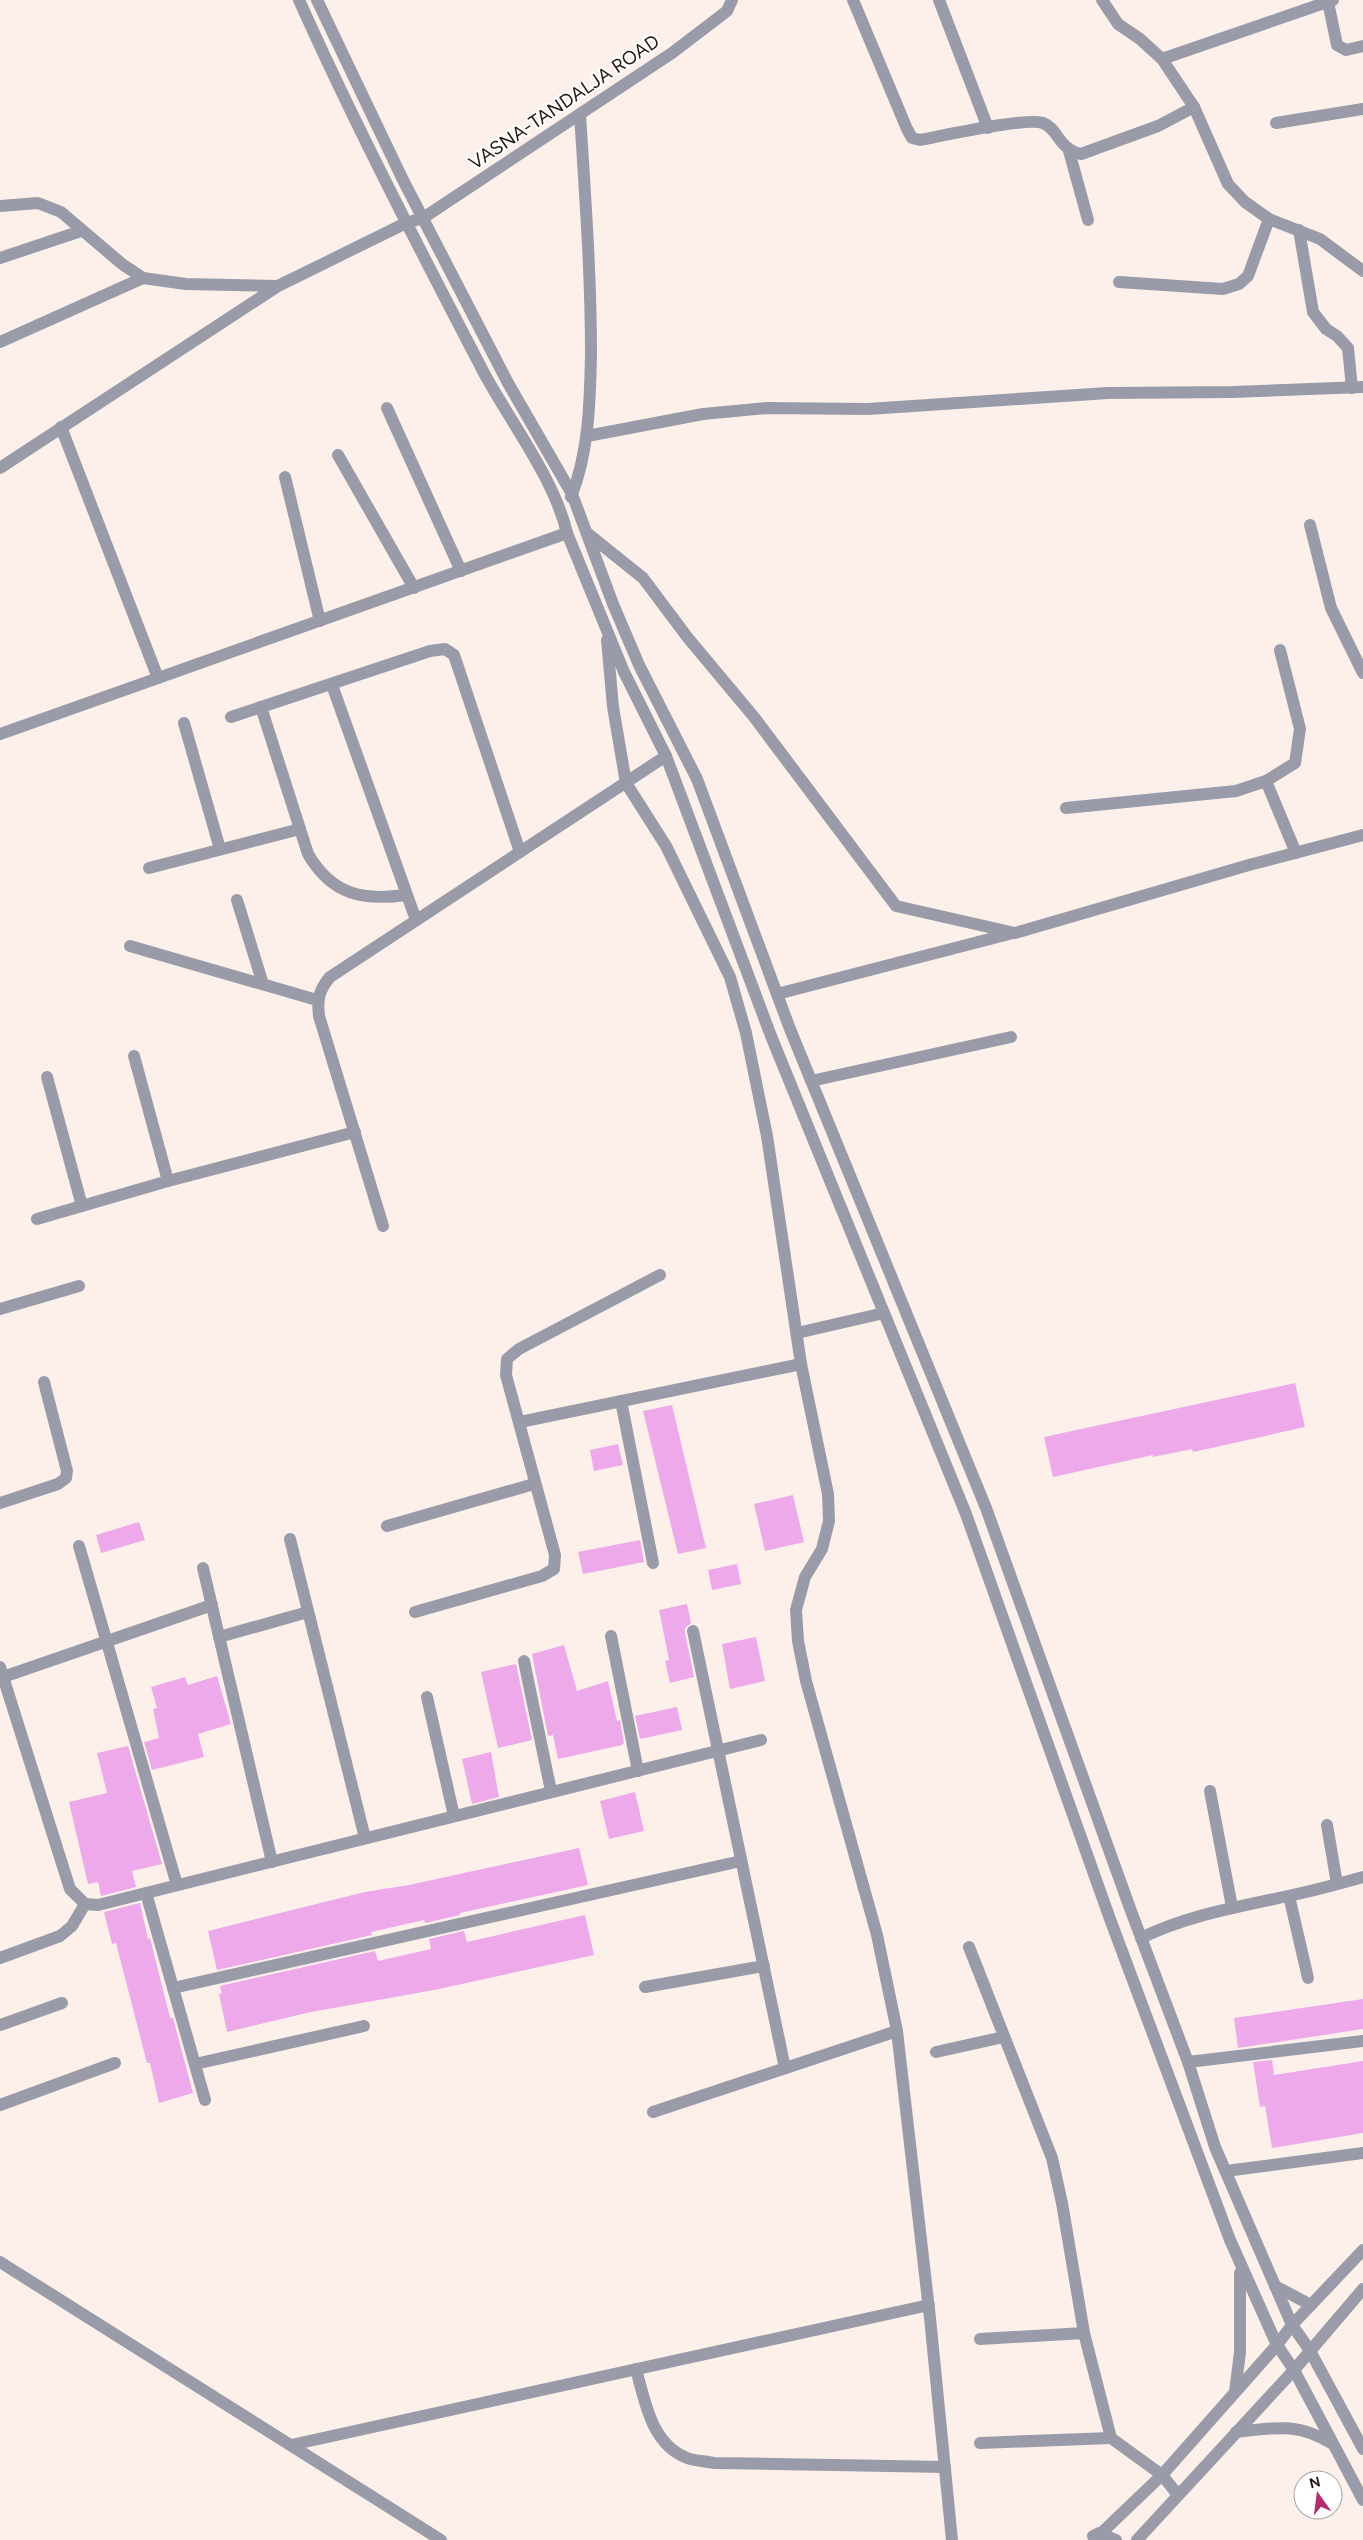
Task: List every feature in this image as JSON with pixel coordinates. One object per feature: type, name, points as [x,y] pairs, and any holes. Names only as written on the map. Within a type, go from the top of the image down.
[{"type":"street","points":[[299,0],[332,75],[406,223],[494,391],[524,441],[563,516],[567,534],[624,672],[666,756],[771,1036],[966,1514],[1110,1919],[1240,2264],[1278,2345],[1294,2370],[1363,2500]]},
{"type":"street","points":[[317,0],[348,68],[508,383],[572,494],[639,665],[697,779],[811,1081],[986,1508],[1141,1938],[1188,2062],[1216,2147],[1292,2324],[1309,2349],[1363,2450]]},
{"type":"street","name":"VASNA-TANDALJA ROAD","points":[[0,468],[278,286],[406,223],[423,218],[672,53],[728,11],[732,0]]},
{"type":"street","points":[[853,0],[912,138],[920,140],[988,128],[1041,122],[1050,126],[1069,151],[1088,220]]},
{"type":"street","points":[[939,0],[988,128]]},
{"type":"street","points":[[1102,0],[1118,24],[1140,39],[1162,59],[1194,107],[1228,184],[1245,202],[1268,219],[1320,239],[1363,271]]},
{"type":"street","points":[[1162,59],[1330,1],[1337,45],[1346,50],[1363,46]]},
{"type":"street","points":[[1069,151],[1081,154],[1158,126],[1194,107]]},
{"type":"street","points":[[1276,123],[1363,109]]},
{"type":"street","points":[[563,516],[572,494],[587,436],[591,311],[580,114]]},
{"type":"street","points":[[0,206],[38,204],[61,212],[81,231],[144,278],[196,285],[278,286]]},
{"type":"street","points":[[1119,282],[1223,289],[1239,284],[1248,276],[1268,219]]},
{"type":"street","points":[[587,436],[703,414],[767,408],[868,409],[1108,392],[1358,387],[1348,348],[1337,336],[1326,329],[1313,312],[1299,230]]},
{"type":"street","points":[[0,258],[81,231]]},
{"type":"street","points":[[0,342],[144,278]]},
{"type":"street","points":[[387,408],[461,571]]},
{"type":"street","points":[[61,427],[158,678]]},
{"type":"street","points":[[338,454],[414,588]]},
{"type":"street","points":[[284,477],[320,621]]},
{"type":"street","points":[[1310,525],[1331,608],[1363,673]]},
{"type":"street","points":[[587,532],[644,578],[688,638],[754,717],[896,906],[1015,933]]},
{"type":"street","points":[[0,734],[567,534]]},
{"type":"street","points":[[606,628],[613,707],[626,783],[666,846],[730,977],[746,1032],[765,1127],[801,1364],[828,1494],[829,1521],[822,1549],[804,1577],[796,1610],[798,1641],[806,1681],[877,1935],[897,2031],[952,2540]]},
{"type":"street","points":[[231,717],[430,651],[445,649],[454,655],[520,852]]},
{"type":"street","points":[[1066,808],[1236,791],[1266,781],[1295,763],[1300,730],[1280,650]]},
{"type":"street","points":[[332,684],[416,920]]},
{"type":"street","points":[[261,708],[308,854],[317,870],[344,890],[366,898],[379,899],[406,895]]},
{"type":"street","points":[[184,723],[220,849]]},
{"type":"street","points":[[383,1226],[319,1016],[317,1000],[321,988],[330,977],[666,756]]},
{"type":"street","points":[[1266,781],[1296,853]]},
{"type":"street","points":[[149,868],[300,828]]},
{"type":"street","points":[[777,994],[1015,933],[1249,865],[1363,835]]},
{"type":"street","points":[[237,900],[263,984]]},
{"type":"street","points":[[130,946],[317,1000]]},
{"type":"street","points":[[811,1081],[1011,1036]]},
{"type":"street","points":[[134,1056],[168,1181]]},
{"type":"street","points":[[47,1077],[82,1206]]},
{"type":"street","points":[[37,1219],[168,1181],[354,1132]]},
{"type":"street","points":[[415,1612],[542,1576],[554,1569],[555,1555],[534,1484],[520,1422],[506,1375],[507,1359],[519,1349],[660,1275]]},
{"type":"street","points":[[0,1309],[79,1286]]},
{"type":"street","points":[[797,1333],[884,1312]]},
{"type":"street","points":[[520,1422],[801,1364]]},
{"type":"street","points":[[0,1503],[58,1484],[66,1478],[67,1471],[44,1382]]},
{"type":"street","points":[[621,1401],[652,1563]]},
{"type":"street","points":[[386,1526],[534,1484]]},
{"type":"street","points":[[290,1539],[365,1838]]},
{"type":"street","points":[[79,1546],[177,1885]]},
{"type":"street","points":[[203,1568],[272,1862]]},
{"type":"street","points":[[212,1605],[107,1642],[2,1672],[70,1889],[85,1904],[98,1905],[761,1740]]},
{"type":"street","points":[[219,1637],[308,1612]]},
{"type":"street","points":[[693,1631],[785,2068]]},
{"type":"street","points":[[611,1636],[638,1771]]},
{"type":"street","points":[[524,1661],[551,1791]]},
{"type":"street","points":[[427,1697],[454,1816]]},
{"type":"street","points":[[1210,1791],[1232,1907]]},
{"type":"street","points":[[1327,1825],[1337,1884]]},
{"type":"street","points":[[173,1988],[742,1861]]},
{"type":"street","points":[[1141,1938],[1169,1924],[1232,1907],[1289,1896],[1363,1877]]},
{"type":"street","points":[[146,1893],[205,2100]]},
{"type":"street","points":[[1289,1896],[1308,1978]]},
{"type":"street","points":[[0,1958],[60,1936],[72,1926],[85,1904]]},
{"type":"street","points":[[969,1947],[1052,2158],[1062,2203],[1084,2334],[1111,2438]]},
{"type":"street","points":[[645,1987],[764,1966]]},
{"type":"street","points":[[0,2025],[62,2003]]},
{"type":"street","points":[[195,2064],[364,2026]]},
{"type":"street","points":[[653,2112],[897,2031]]},
{"type":"street","points":[[936,2052],[1004,2037]]},
{"type":"street","points":[[1188,2062],[1363,2040]]},
{"type":"street","points":[[0,2105],[115,2063]]},
{"type":"street","points":[[1226,2171],[1363,2152]]},
{"type":"street","points":[[1086,2540],[1096,2536],[1162,2475],[1278,2345],[1292,2324],[1363,2250]]},
{"type":"street","points":[[0,2262],[441,2540]]},
{"type":"street","points":[[1235,2392],[1240,2352],[1240,2264]]},
{"type":"street","points":[[1275,2286],[1311,2304]]},
{"type":"street","points":[[1137,2540],[1294,2370],[1309,2349],[1363,2288]]},
{"type":"street","points":[[291,2445],[928,2305]]},
{"type":"street","points":[[980,2338],[1084,2334]]},
{"type":"street","points":[[636,2369],[652,2425],[667,2445],[687,2458],[714,2463],[945,2467]]},
{"type":"street","points":[[1236,2432],[1287,2426],[1318,2435],[1334,2444]]},
{"type":"street","points":[[980,2443],[1111,2438],[1162,2475],[1178,2495]]},
{"type":"street","points":[[1096,2536],[1116,2540]]},
{"type":"building","points":[[1295,1383],[1305,1427],[1193,1452],[1192,1449],[1153,1457],[1153,1455],[1053,1477],[1044,1437]]},
{"type":"building","points":[[672,1405],[706,1548],[678,1554],[643,1411]]},
{"type":"building","points":[[618,1444],[623,1465],[594,1471],[590,1450]]},
{"type":"building","points":[[793,1495],[804,1542],[765,1551],[754,1504]]},
{"type":"building","points":[[139,1522],[145,1540],[101,1553],[96,1535]]},
{"type":"building","points":[[640,1540],[644,1562],[583,1574],[578,1552]]},
{"type":"building","points":[[737,1564],[741,1584],[712,1590],[708,1570]]},
{"type":"building","points":[[687,1604],[691,1623],[685,1628],[685,1633],[694,1677],[670,1683],[665,1661],[669,1660],[659,1610]]},
{"type":"building","points":[[756,1637],[765,1681],[730,1689],[722,1644]]},
{"type":"building","points":[[564,1645],[577,1691],[608,1681],[617,1721],[620,1720],[624,1743],[622,1745],[558,1759],[553,1735],[548,1736],[532,1654]]},
{"type":"building","points":[[516,1664],[532,1740],[498,1748],[481,1672]]},
{"type":"building","points":[[217,1676],[231,1724],[198,1734],[204,1757],[152,1770],[144,1742],[159,1738],[153,1709],[157,1708],[151,1687],[185,1677],[188,1685]]},
{"type":"building","points":[[677,1707],[682,1730],[640,1739],[635,1716]]},
{"type":"building","points":[[128,1746],[162,1864],[132,1871],[136,1887],[101,1896],[98,1882],[88,1884],[69,1802],[107,1793],[97,1753]]},
{"type":"building","points":[[491,1752],[499,1797],[472,1804],[462,1759]]},
{"type":"building","points":[[635,1792],[644,1831],[609,1839],[600,1801]]},
{"type":"building","points":[[579,1848],[588,1885],[460,1913],[460,1915],[425,1923],[424,1920],[371,1932],[372,1935],[217,1970],[208,1931],[365,1892],[409,1885]]},
{"type":"building","points":[[140,1903],[170,2018],[173,2018],[193,2093],[159,2103],[150,2063],[147,2063],[116,1943],[112,1944],[104,1912]]},
{"type":"building","points":[[585,1915],[594,1955],[434,1990],[311,2012],[227,2032],[219,1994],[222,1993],[220,1986],[375,1951],[378,1961],[431,1949],[429,1939],[464,1931],[467,1942]]},
{"type":"building","points":[[1363,1999],[1363,2029],[1238,2048],[1234,2018]]},
{"type":"building","points":[[1272,2060],[1274,2075],[1363,2061],[1363,2133],[1272,2148],[1265,2106],[1260,2107],[1253,2062]]}]
